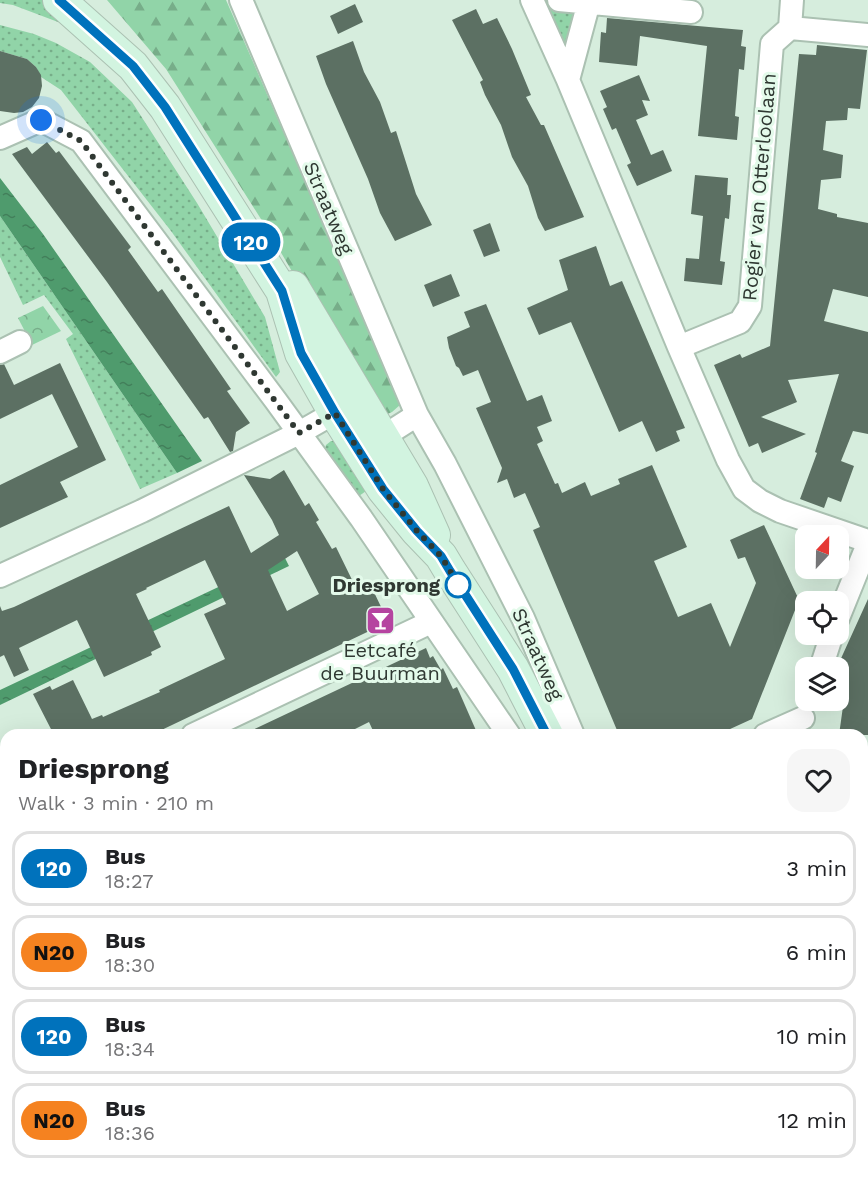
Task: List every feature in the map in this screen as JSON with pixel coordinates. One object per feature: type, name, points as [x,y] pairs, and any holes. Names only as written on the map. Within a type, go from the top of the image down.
[{"type":"main road","points":[[59,0],[133,66],[165,107],[282,291],[301,353],[348,405]]},
{"type":"main road","points":[[92,0],[139,45],[208,149],[348,405]]},
{"type":"main road","name":"Straatweg","points":[[348,405],[371,445],[391,499],[441,556],[548,729]]},
{"type":"street","name":"Straatweg","points":[[241,0],[417,416],[445,464],[523,618],[551,729]]},
{"type":"street","points":[[532,0],[728,460],[744,489],[760,501],[780,511],[868,542],[849,591]]},
{"type":"street","points":[[559,0],[691,12]]},
{"type":"street","points":[[792,0],[790,28],[868,35]]},
{"type":"street","points":[[568,80],[590,2]]},
{"type":"street","name":"Rogier van Otterloolaan","points":[[679,348],[740,322],[750,306],[772,44],[790,28]]},
{"type":"street","points":[[0,138],[41,120],[81,141],[385,552],[505,729]]},
{"type":"street","points":[[0,576],[142,511],[299,433],[348,405]]},
{"type":"street","points":[[371,445],[417,416]]},
{"type":"street","points":[[206,729],[431,622]]},
{"type":"street","points":[[779,729],[804,718]]},
{"type":"green space","points":[[0,0],[49,0],[66,25],[13,5],[0,3]]},
{"type":"green space","points":[[107,0],[226,0],[399,397],[400,405],[392,412],[383,416],[361,389],[266,227],[166,69]]},
{"type":"green space","points":[[544,4],[564,5],[574,13],[567,57]]},
{"type":"green space","points":[[0,25],[34,34],[56,43],[90,62],[132,102],[197,203],[265,317],[280,372],[276,377],[171,231],[61,90],[41,77],[36,67],[27,59],[0,51]]},
{"type":"green space","points":[[0,216],[177,473],[140,489],[66,339],[73,334],[44,295],[23,305],[0,257]]},
{"type":"green space","points":[[43,306],[61,331],[32,345],[18,318]]},
{"type":"green space","points":[[331,441],[336,441],[369,489],[356,498],[324,452],[326,445]]},
{"type":"water","points":[[0,178],[43,234],[202,461],[177,473],[0,216]]},
{"type":"water","points":[[284,556],[289,566],[0,705],[0,690]]},
{"type":"building","points":[[355,4],[363,22],[338,34],[330,16]]},
{"type":"building","points":[[476,9],[483,24],[497,18],[531,95],[526,97],[541,125],[544,125],[584,217],[545,231],[538,218],[528,186],[512,157],[501,125],[485,95],[480,82],[483,80],[452,20]]},
{"type":"building","points":[[607,18],[743,30],[741,46],[746,47],[744,70],[739,69],[735,116],[739,117],[737,140],[698,136],[707,46],[640,36],[637,66],[599,62],[601,32],[606,33]]},
{"type":"building","points":[[353,41],[391,133],[396,131],[416,194],[432,225],[395,241],[380,213],[316,56]]},
{"type":"building","points":[[817,45],[867,50],[860,109],[848,108],[847,120],[826,121],[823,150],[843,155],[841,178],[821,180],[818,209],[837,214],[837,217],[868,223],[868,297],[833,289],[824,321],[868,332],[868,434],[853,431],[841,461],[854,466],[841,502],[828,497],[824,508],[800,499],[817,453],[815,452],[839,374],[788,380],[797,402],[761,417],[806,434],[762,453],[758,443],[749,447],[714,365],[740,354],[742,358],[770,346],[799,54],[816,55]]},
{"type":"building","points":[[0,51],[27,59],[41,75],[42,86],[39,98],[32,107],[23,112],[0,111]]},
{"type":"building","points":[[639,75],[650,101],[642,100],[648,115],[636,120],[651,155],[663,150],[672,171],[637,186],[627,165],[631,163],[616,128],[612,130],[603,109],[607,107],[600,91]]},
{"type":"building","points":[[47,142],[56,153],[59,151],[131,247],[128,250],[158,292],[162,289],[231,389],[227,391],[250,423],[236,432],[233,451],[230,452],[208,417],[204,419],[107,282],[12,154],[27,147],[32,154]]},
{"type":"building","points":[[695,175],[728,178],[727,195],[731,195],[729,219],[725,218],[720,261],[725,262],[722,285],[684,281],[686,258],[699,259],[703,216],[691,214]]},
{"type":"building","points":[[490,223],[500,251],[484,257],[473,230]]},
{"type":"building","points":[[596,246],[610,286],[622,281],[685,428],[676,431],[680,441],[656,452],[642,421],[619,432],[571,322],[539,335],[527,308],[568,290],[559,260]]},
{"type":"building","points":[[451,274],[460,296],[433,307],[424,285]]},
{"type":"building","points":[[486,304],[527,401],[542,395],[552,421],[537,427],[543,441],[537,444],[555,484],[558,483],[562,493],[585,482],[591,496],[620,484],[618,479],[652,465],[687,547],[654,561],[678,617],[711,603],[730,647],[756,583],[745,557],[738,559],[730,540],[764,525],[795,591],[795,610],[752,719],[730,729],[616,729],[533,530],[540,527],[525,493],[514,498],[507,479],[497,483],[502,468],[476,408],[491,402],[478,370],[463,376],[456,366],[447,337],[470,327],[464,312]]},
{"type":"building","points":[[60,363],[106,460],[60,482],[68,497],[0,528],[0,485],[78,447],[52,394],[0,419],[0,365],[4,364],[14,385]]},
{"type":"building","points":[[284,470],[305,506],[309,503],[319,520],[316,522],[332,549],[336,547],[356,588],[366,583],[372,588],[383,611],[379,613],[384,624],[164,729],[51,729],[33,694],[50,686],[52,690],[73,680],[92,719],[102,715],[103,717],[160,692],[159,690],[225,659],[204,614],[226,604],[205,560],[146,588],[136,594],[161,647],[151,652],[152,655],[104,677],[77,620],[19,648],[29,670],[14,677],[4,655],[0,657],[0,606],[2,611],[14,607],[229,506],[251,553],[279,535],[244,475],[270,479]],"holes":[[[297,551],[319,594],[287,611],[268,570]]]},
{"type":"building","points":[[868,599],[868,729],[840,729],[842,711],[849,711],[849,657],[842,657]]},
{"type":"building","points":[[426,648],[430,658],[433,656],[441,670],[443,668],[453,689],[457,687],[475,729],[372,729],[369,722],[355,729],[255,729]]},
{"type":"bus line","name":"120","points":[[59,0],[133,66],[165,107],[282,291],[301,353],[335,413],[383,489],[441,556],[513,669],[544,729]]},
{"type":"place","name":"Driesprong","points":[[458,585]]},
{"type":"place","name":"Eetcafé de Buurman","points":[[380,620]]},
{"type":"route","points":[[41,120],[81,141],[299,433],[335,413],[383,489],[441,556],[461,589],[458,585]]}]
